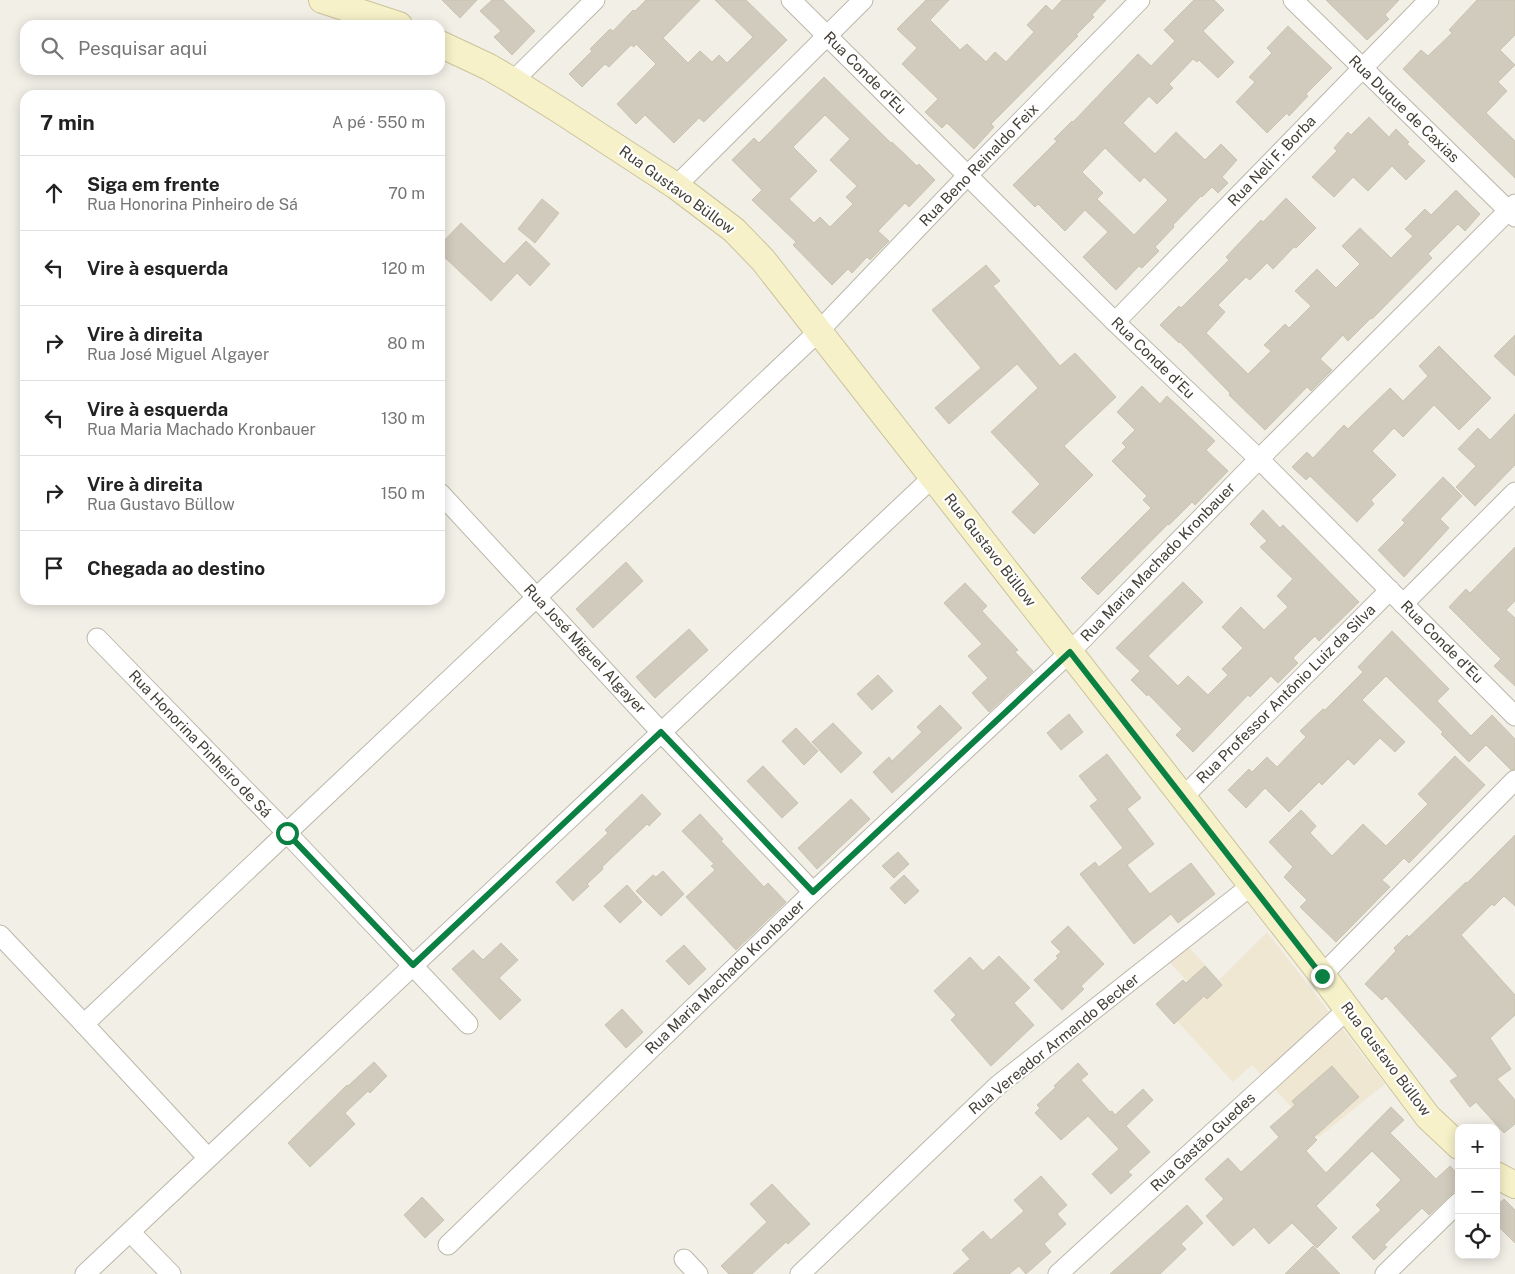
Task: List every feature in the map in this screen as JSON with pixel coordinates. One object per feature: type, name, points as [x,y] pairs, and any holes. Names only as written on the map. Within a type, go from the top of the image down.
[{"type":"main road","points":[[322,0],[361,6],[389,20]]},
{"type":"main road","name":"Rua Gustavo Büllow","points":[[445,46],[489,67],[561,110],[676,186],[734,230],[764,260],[1252,885],[1348,1009],[1428,1117],[1455,1142]]},
{"type":"main road","points":[[1500,1176],[1515,1185]]},
{"type":"street","points":[[513,81],[595,0]]},
{"type":"street","name":"Rua Conde d'Eu","points":[[791,0],[1115,322],[1259,459],[1515,716]]},
{"type":"street","points":[[676,186],[863,0]]},
{"type":"street","name":"Rua Beno Reinaldo Feix","points":[[84,1024],[819,331],[968,175],[1140,0]]},
{"type":"street","name":"Rua Duque de Caxias","points":[[1293,0],[1513,211]]},
{"type":"street","name":"Rua Neli F. Borba","points":[[1115,322],[1428,0]]},
{"type":"street","name":"Rua Maria Machado Kronbauer","points":[[448,1245],[813,892],[1070,652],[1259,459],[1513,211]]},
{"type":"street","points":[[85,1274],[933,477]]},
{"type":"street","name":"Rua Professor Antônio Luiz da Silva","points":[[1183,797],[1397,597],[1515,492]]},
{"type":"street","name":"Rua José Miguel Algayer","points":[[445,498],[661,732],[813,892]]},
{"type":"street","name":"Rua Honorina Pinheiro de Sá","points":[[97,638],[287,833],[468,1024]]},
{"type":"street","points":[[1322,976],[1515,780]]},
{"type":"street","name":"Rua Vereador Armando Becker","points":[[800,1274],[997,1086],[1252,885]]},
{"type":"street","points":[[0,935],[208,1158]]},
{"type":"street","name":"Rua Gastão Guedes","points":[[1058,1274],[1348,1009]]},
{"type":"street","points":[[1385,1274],[1455,1206]]},
{"type":"street","points":[[130,1232],[171,1274]]},
{"type":"street","points":[[684,1259],[698,1274]]},
{"type":"shaded area","points":[[1267,932],[1385,1084],[1319,1137],[1252,1065],[1233,1082],[1176,1020],[1201,997],[1166,958],[1186,944],[1219,980]]},
{"type":"building","points":[[442,0],[477,0],[460,18]]},
{"type":"building","points":[[492,0],[503,0],[535,31],[512,55],[494,37],[501,31],[480,11]]},
{"type":"building","points":[[646,0],[700,0],[663,38],[688,63],[700,51],[712,62],[719,55],[727,63],[753,37],[715,0],[746,0],[787,40],[704,122],[699,118],[674,143],[645,115],[636,124],[617,104],[656,64],[636,44],[634,47],[631,45],[609,67],[605,64],[582,87],[569,74],[592,51],[590,49],[610,29],[613,31],[633,10],[635,11]]},
{"type":"building","points":[[926,0],[949,0],[930,20],[960,50],[967,44],[986,62],[995,52],[1006,62],[1034,32],[1027,25],[1046,5],[1052,11],[1062,0],[1106,0],[1092,15],[1094,17],[1076,35],[1078,36],[991,124],[994,127],[974,149],[947,123],[942,128],[925,112],[938,99],[902,64],[917,48],[897,29]]},
{"type":"building","points":[[1194,0],[1214,0],[1224,10],[1203,31],[1234,62],[1218,78],[1199,60],[1197,62],[1193,59],[1169,84],[1173,88],[1157,104],[1149,96],[1123,123],[1155,154],[1176,132],[1205,160],[1221,144],[1237,160],[1222,177],[1228,183],[1218,193],[1212,187],[1201,196],[1155,247],[1159,251],[1142,268],[1139,266],[1116,290],[1083,257],[1108,232],[1085,210],[1065,231],[1038,204],[1035,207],[1013,185],[1057,141],[1054,139],[1073,122],[1138,54],[1151,66],[1175,41],[1164,30]],"holes":[[[1105,148],[1140,182],[1144,177],[1168,200],[1134,235],[1097,199],[1103,193],[1082,172]]]},
{"type":"building","points":[[1326,0],[1399,0],[1385,15],[1389,19],[1367,40]]},
{"type":"building","points":[[1477,0],[1515,0],[1515,35],[1500,50],[1515,65],[1498,82],[1507,91],[1486,113],[1515,141],[1515,178],[1403,69],[1421,50],[1428,56],[1452,33],[1449,30]]},
{"type":"building","points":[[1288,26],[1332,68],[1306,94],[1308,96],[1289,116],[1287,113],[1267,133],[1236,102],[1255,82],[1249,77],[1272,53],[1267,48]]},
{"type":"building","points":[[824,77],[891,143],[917,166],[919,164],[935,180],[909,207],[905,203],[878,231],[889,241],[870,260],[867,257],[852,273],[848,269],[832,285],[793,245],[796,242],[752,200],[762,190],[732,160],[754,138],[759,143]],"holes":[[[825,115],[850,139],[830,160],[857,186],[846,197],[853,204],[830,227],[820,217],[814,223],[789,199],[817,171],[793,147]]]},
{"type":"building","points":[[1369,117],[1389,137],[1396,129],[1409,142],[1407,144],[1425,161],[1406,180],[1392,166],[1368,191],[1353,177],[1334,197],[1312,177],[1337,151],[1334,148],[1348,132],[1351,135]]},
{"type":"building","points":[[1456,190],[1480,214],[1465,231],[1458,224],[1428,254],[1432,258],[1348,341],[1343,335],[1320,359],[1332,370],[1311,391],[1307,387],[1265,430],[1229,395],[1230,393],[1180,342],[1160,325],[1179,306],[1181,308],[1229,260],[1226,257],[1261,220],[1263,222],[1286,198],[1316,228],[1273,269],[1267,263],[1250,280],[1246,277],[1218,305],[1225,312],[1206,333],[1248,374],[1271,351],[1264,345],[1285,324],[1289,328],[1311,306],[1295,291],[1317,269],[1336,288],[1360,264],[1342,246],[1360,228],[1391,258],[1413,236],[1405,229],[1425,209],[1431,215]]},
{"type":"building","points":[[542,199],[559,213],[535,243],[518,229]]},
{"type":"building","points":[[461,223],[504,264],[526,241],[550,264],[530,286],[517,273],[491,301],[445,258],[445,240]]},
{"type":"building","points":[[986,265],[1000,281],[993,286],[1060,366],[1075,353],[1116,397],[1064,446],[1093,475],[1034,534],[1012,512],[1040,484],[991,432],[1038,388],[1017,364],[949,424],[935,408],[981,368],[932,310]]},
{"type":"building","points":[[1515,335],[1515,376],[1494,356]]},
{"type":"building","points":[[1439,346],[1491,398],[1459,430],[1434,405],[1403,437],[1394,428],[1372,451],[1396,475],[1371,500],[1374,504],[1357,522],[1310,476],[1306,480],[1292,467],[1307,452],[1313,458],[1344,425],[1348,429],[1390,388],[1403,401],[1428,376],[1419,366]]},
{"type":"building","points":[[1142,386],[1160,404],[1167,396],[1215,441],[1206,450],[1228,471],[1195,505],[1192,502],[1168,524],[1098,595],[1081,578],[1151,508],[1143,500],[1147,496],[1112,461],[1126,447],[1122,443],[1135,430],[1117,412]]},
{"type":"building","points":[[1515,414],[1515,465],[1475,506],[1456,487],[1476,466],[1458,449],[1478,428],[1490,440]]},
{"type":"building","points":[[1443,477],[1462,496],[1440,519],[1449,528],[1404,577],[1378,550],[1405,523],[1402,520]]},
{"type":"building","points":[[1263,510],[1280,528],[1283,525],[1359,602],[1319,641],[1315,636],[1293,658],[1298,663],[1278,683],[1271,676],[1250,697],[1248,695],[1193,752],[1176,735],[1182,729],[1148,694],[1147,696],[1131,680],[1140,671],[1116,648],[1183,582],[1203,602],[1148,656],[1178,686],[1188,676],[1208,695],[1228,675],[1222,669],[1243,648],[1222,627],[1241,607],[1264,630],[1288,607],[1277,596],[1293,579],[1260,547],[1267,541],[1250,524]]},
{"type":"building","points":[[1515,547],[1515,601],[1506,610],[1515,618],[1515,686],[1494,666],[1501,659],[1449,607],[1466,589],[1470,593]]},
{"type":"building","points":[[626,562],[643,581],[593,628],[576,609]]},
{"type":"building","points":[[965,583],[987,606],[982,611],[1018,650],[1015,652],[1033,671],[989,712],[972,693],[988,678],[968,656],[982,644],[944,603]]},
{"type":"building","points":[[689,629],[708,650],[655,698],[636,677]]},
{"type":"building","points":[[1392,631],[1449,689],[1437,701],[1471,736],[1492,715],[1515,739],[1515,769],[1511,770],[1486,745],[1469,762],[1441,734],[1443,732],[1386,676],[1362,700],[1405,742],[1395,752],[1380,738],[1354,765],[1348,759],[1322,785],[1319,782],[1289,812],[1265,788],[1246,808],[1228,790],[1249,769],[1252,772],[1267,757],[1277,767],[1306,737],[1300,731],[1323,709],[1325,710],[1363,672],[1358,667]]},
{"type":"building","points":[[878,675],[893,691],[872,710],[857,694]]},
{"type":"building","points":[[940,705],[962,728],[892,793],[873,772],[889,757],[892,761],[922,732],[917,727]]},
{"type":"building","points":[[1069,714],[1083,732],[1061,750],[1047,733]]},
{"type":"building","points":[[833,723],[862,753],[841,773],[812,742]]},
{"type":"building","points":[[796,728],[818,751],[804,765],[782,741]]},
{"type":"building","points":[[1107,754],[1141,798],[1127,809],[1154,844],[1127,865],[1150,894],[1191,863],[1215,894],[1178,923],[1171,914],[1134,944],[1080,874],[1095,862],[1099,867],[1123,848],[1090,806],[1098,800],[1079,776]]},
{"type":"building","points":[[1455,756],[1485,785],[1409,863],[1404,858],[1382,880],[1390,887],[1336,942],[1300,907],[1307,900],[1284,877],[1293,867],[1269,842],[1301,810],[1316,826],[1310,833],[1332,856],[1363,824],[1386,846],[1428,804],[1418,794]]},
{"type":"building","points":[[763,766],[798,803],[782,818],[747,781]]},
{"type":"building","points":[[642,794],[661,814],[649,826],[647,824],[602,867],[603,869],[587,884],[589,886],[573,901],[556,882],[608,833],[605,830]]},
{"type":"building","points":[[851,799],[870,819],[817,869],[798,848]]},
{"type":"building","points":[[700,814],[723,839],[721,841],[764,887],[768,883],[786,902],[736,950],[686,897],[715,870],[711,866],[714,864],[682,831]]},
{"type":"building","points":[[1515,835],[1515,906],[1504,896],[1494,906],[1492,904],[1461,935],[1515,995],[1515,1015],[1490,1038],[1511,1069],[1497,1079],[1515,1100],[1515,1124],[1504,1133],[1500,1129],[1500,1124],[1496,1124],[1476,1102],[1470,1107],[1450,1081],[1458,1076],[1386,996],[1382,1000],[1365,984],[1396,951],[1394,948],[1407,935],[1409,937]]},
{"type":"building","points":[[898,852],[909,864],[894,878],[882,866]]},
{"type":"building","points":[[663,871],[684,894],[661,916],[636,891],[653,875],[656,877]]},
{"type":"building","points":[[904,875],[919,891],[905,904],[890,888]]},
{"type":"building","points":[[627,885],[642,902],[620,923],[604,906]]},
{"type":"building","points":[[1068,926],[1104,964],[1081,986],[1084,989],[1062,1010],[1034,980],[1058,958],[1056,956],[1061,952],[1051,942]]},
{"type":"building","points":[[501,943],[518,960],[499,978],[521,1000],[500,1020],[452,969],[473,950],[483,960]]},
{"type":"building","points":[[684,945],[706,969],[689,985],[666,961]]},
{"type":"building","points":[[999,956],[1030,988],[1014,1003],[1034,1025],[991,1066],[951,1020],[956,1015],[934,991],[970,957],[983,971]]},
{"type":"building","points":[[1205,966],[1222,985],[1207,999],[1204,996],[1174,1024],[1156,1004],[1183,980],[1186,983]]},
{"type":"building","points":[[622,1009],[643,1032],[626,1048],[605,1025]]},
{"type":"building","points":[[374,1062],[387,1076],[370,1093],[368,1091],[345,1113],[355,1124],[310,1167],[288,1143],[347,1085]]},
{"type":"building","points":[[1078,1063],[1088,1074],[1081,1080],[1115,1115],[1143,1089],[1153,1100],[1126,1126],[1150,1152],[1128,1172],[1132,1175],[1111,1194],[1092,1174],[1119,1149],[1088,1116],[1061,1140],[1035,1113],[1040,1108],[1037,1105]]},
{"type":"building","points":[[1332,1066],[1359,1097],[1314,1137],[1317,1140],[1306,1151],[1326,1173],[1391,1107],[1404,1120],[1390,1133],[1436,1179],[1450,1166],[1455,1171],[1455,1191],[1429,1215],[1422,1208],[1384,1245],[1387,1247],[1374,1260],[1352,1237],[1381,1210],[1376,1205],[1401,1180],[1372,1151],[1316,1206],[1337,1228],[1317,1248],[1292,1223],[1269,1244],[1254,1227],[1233,1246],[1206,1216],[1224,1199],[1205,1179],[1228,1158],[1241,1172],[1279,1137],[1270,1127],[1295,1105],[1292,1101]]},
{"type":"building","points":[[1041,1176],[1067,1205],[1057,1214],[1066,1224],[1044,1244],[1051,1252],[1026,1274],[1019,1266],[1009,1274],[953,1274],[970,1259],[962,1250],[983,1231],[991,1240],[1024,1211],[1014,1200]]},
{"type":"building","points":[[772,1184],[810,1224],[788,1244],[786,1242],[752,1274],[729,1274],[721,1266],[767,1222],[750,1204]]},
{"type":"building","points":[[422,1197],[444,1220],[425,1238],[404,1215]]},
{"type":"building","points":[[1504,1199],[1515,1210],[1515,1243],[1500,1228],[1500,1202]]},
{"type":"building","points":[[1187,1205],[1203,1223],[1181,1244],[1186,1249],[1160,1274],[1110,1274]]},
{"type":"building","points":[[1313,1246],[1340,1274],[1285,1274]]},
{"type":"route","points":[[287,833],[413,965],[661,732],[813,892],[1070,652],[1322,976]]}]
